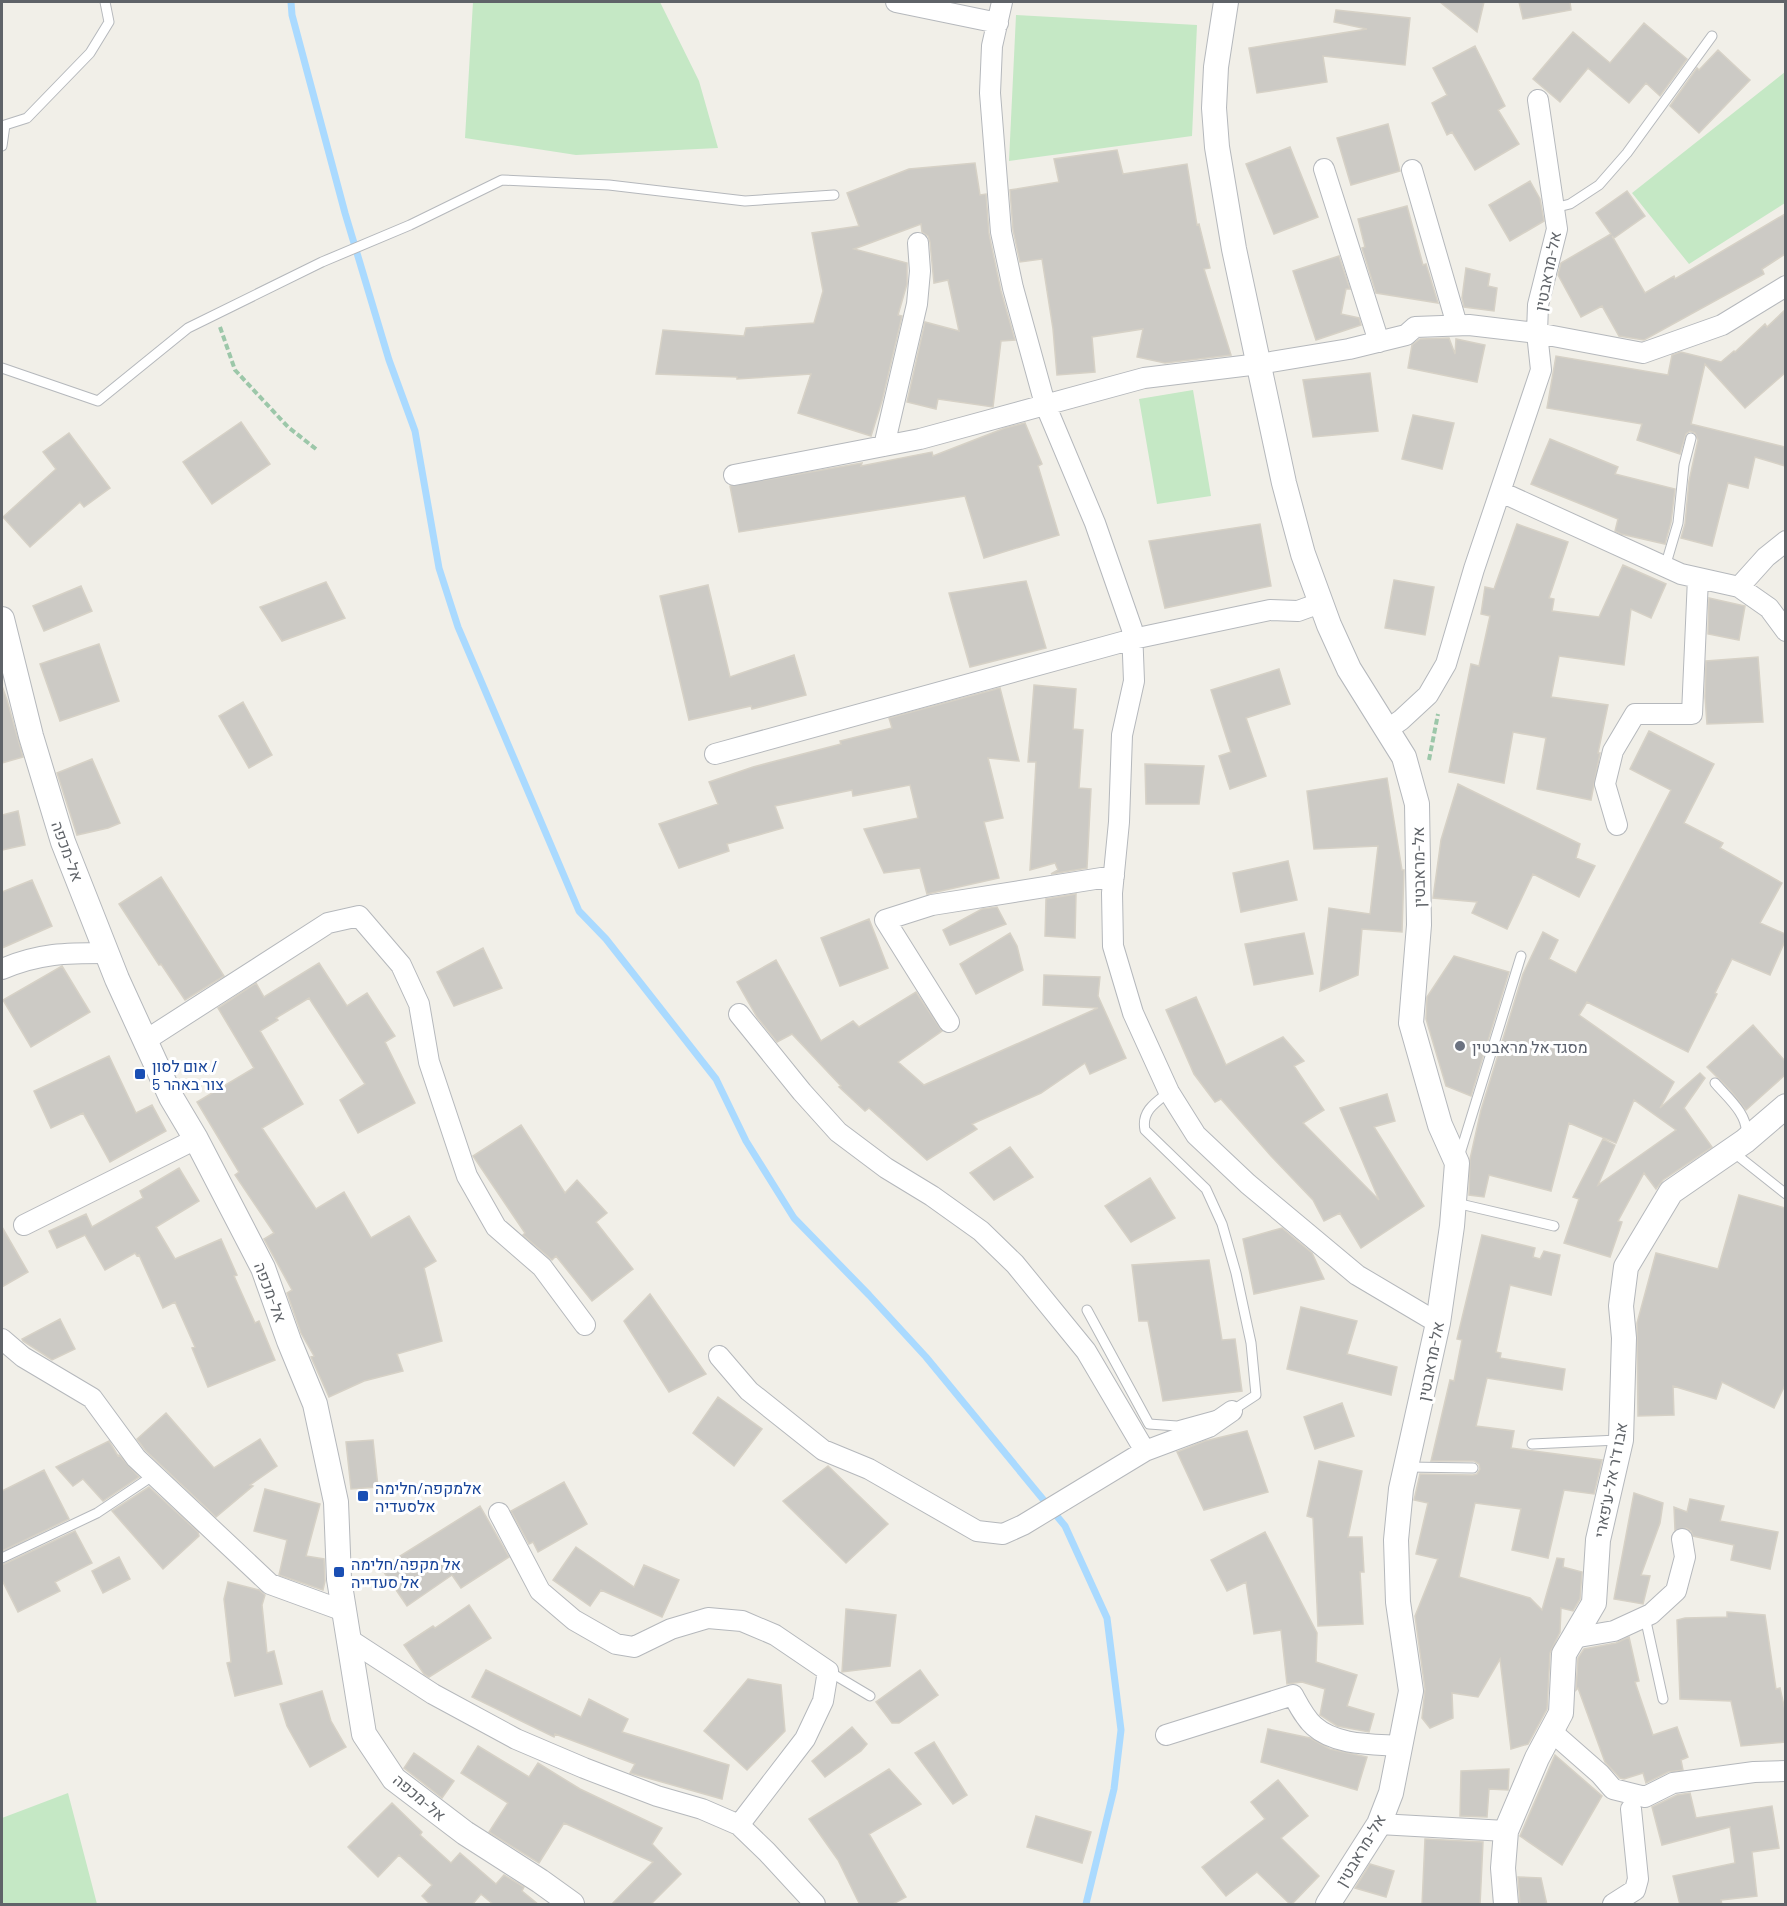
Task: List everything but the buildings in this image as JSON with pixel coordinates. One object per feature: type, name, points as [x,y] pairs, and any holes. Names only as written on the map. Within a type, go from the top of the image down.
[{"type":"street","points":[[897,2],[998,23]]},
{"type":"street","points":[[1002,2],[992,46],[990,93],[1001,232],[1013,288],[1046,404],[1095,523],[1132,629],[1134,681],[1122,735],[1119,822],[1114,876],[1113,946],[1133,1013],[1169,1092],[1196,1135],[1248,1185],[1357,1275],[1438,1323]]},
{"type":"street","name":"אל-מראבטין","points":[[1227,2],[1216,68],[1214,108],[1217,147],[1234,249],[1284,483],[1302,554],[1320,603],[1349,669],[1404,757],[1417,804],[1419,925],[1411,1023],[1440,1125],[1457,1163],[1452,1226],[1438,1323],[1401,1490],[1396,1540],[1398,1602],[1411,1692],[1391,1793],[1379,1824],[1328,1905]]},
{"type":"street","name":"אל-מראבטין","points":[[1388,729],[1414,710],[1428,695],[1446,664],[1474,570],[1541,370],[1537,333],[1538,305],[1557,229],[1538,100]]},
{"type":"street","points":[[1324,169],[1379,342]]},
{"type":"street","points":[[1412,170],[1457,325]]},
{"type":"street","points":[[884,446],[917,304],[920,271],[918,243]]},
{"type":"street","points":[[734,475],[920,439],[1144,378],[1259,364],[1348,349],[1406,335],[1415,327],[1457,325],[1537,333],[1643,353],[1722,325],[1785,286]]},
{"type":"street","points":[[1501,492],[1681,574],[1739,587],[1769,608],[1785,631]]},
{"type":"street","points":[[1739,587],[1785,541]]},
{"type":"street","points":[[1617,825],[1605,784],[1613,751],[1635,714],[1692,714],[1698,578]]},
{"type":"street","points":[[715,754],[1133,639],[1270,610],[1298,611],[1320,603]]},
{"type":"street","name":"אל-מכפה","points":[[2,619],[31,735],[63,842],[106,953],[171,1097],[196,1139],[263,1268],[315,1404],[336,1502],[339,1579],[364,1734],[394,1779],[465,1833],[540,1881],[572,1905]]},
{"type":"street","points":[[949,1022],[885,920],[932,905],[1114,876]]},
{"type":"street","points":[[146,1040],[328,923],[359,916],[401,965],[419,1004],[429,1062],[467,1176],[496,1227],[542,1267],[585,1325]]},
{"type":"street","points":[[2,969],[27,958],[57,953],[106,953]]},
{"type":"street","points":[[739,1014],[838,1132],[886,1168],[932,1196],[981,1231],[1015,1264],[1086,1351],[1145,1451]]},
{"type":"street","name":"אבו ד'ר אל-ע'פארי","points":[[1506,1905],[1503,1868],[1506,1831],[1516,1805],[1561,1713],[1564,1654],[1594,1602],[1598,1540],[1621,1440],[1624,1359],[1621,1306],[1626,1267],[1671,1192],[1738,1145],[1785,1106]]},
{"type":"street","points":[[24,1225],[196,1139]]},
{"type":"street","points":[[2,1339],[23,1358],[92,1398],[136,1458],[270,1584],[344,1611]]},
{"type":"street","points":[[719,1356],[749,1391],[824,1450],[869,1469],[977,1532],[1003,1534],[1023,1525],[1145,1451],[1209,1427],[1232,1412]]},
{"type":"street","points":[[499,1513],[540,1591],[574,1620],[616,1644],[634,1647],[670,1629],[708,1618],[742,1621],[775,1635],[828,1671],[823,1701],[805,1739],[739,1825]]},
{"type":"street","points":[[1574,1638],[1614,1631],[1645,1617],[1676,1591],[1685,1557],[1682,1539]]},
{"type":"street","points":[[350,1640],[433,1694],[516,1739],[584,1768],[657,1796],[702,1809],[739,1825],[767,1852],[814,1905]]},
{"type":"street","points":[[1166,1735],[1293,1695],[1306,1717],[1316,1728],[1335,1738],[1360,1743],[1401,1746]]},
{"type":"street","points":[[1551,1731],[1600,1774],[1613,1789],[1645,1797],[1673,1783],[1754,1772],[1785,1771]]},
{"type":"street","points":[[1613,1905],[1635,1890],[1638,1879],[1631,1809]]},
{"type":"street","points":[[1379,1824],[1506,1831]]},
{"type":"lane","points":[[2,146],[3,124],[27,118],[90,53],[109,22],[105,2]]},
{"type":"lane","points":[[1554,208],[1570,204],[1599,185],[1627,153],[1712,36]]},
{"type":"lane","points":[[2,368],[98,401],[188,328],[322,262],[410,225],[502,180],[609,185],[745,201],[834,195]]},
{"type":"lane","points":[[1665,567],[1678,523],[1684,465],[1691,438]]},
{"type":"lane","points":[[1457,1163],[1521,956]]},
{"type":"lane","points":[[1715,1083],[1738,1110],[1746,1125],[1738,1145],[1785,1194]]},
{"type":"lane","points":[[1087,1310],[1149,1424],[1177,1426],[1232,1412],[1256,1395],[1251,1343],[1222,1224],[1206,1189],[1145,1130],[1144,1123],[1150,1106],[1169,1092]]},
{"type":"lane","points":[[1454,1202],[1554,1226]]},
{"type":"lane","points":[[1532,1444],[1621,1440]]},
{"type":"lane","points":[[1407,1467],[1473,1468]]},
{"type":"lane","points":[[2,1558],[97,1514],[154,1475]]},
{"type":"lane","points":[[1645,1617],[1664,1699]]},
{"type":"lane","points":[[828,1671],[870,1696]]},
{"type":"path","points":[[216,315],[235,370],[288,427],[316,449]]},
{"type":"path","points":[[1429,761],[1440,705]]},
{"type":"green space","points":[[473,2],[660,2],[699,81],[718,148],[576,155],[465,138]]},
{"type":"green space","points":[[1016,15],[1197,25],[1192,136],[1009,161]]},
{"type":"green space","points":[[1785,72],[1785,203],[1689,264],[1632,193]]},
{"type":"green space","points":[[1193,390],[1211,496],[1157,504],[1139,399]]},
{"type":"green space","points":[[68,1793],[97,1904],[2,1904],[2,1818]]},
{"type":"waterway","points":[[291,2],[292,15],[345,213],[389,360],[415,431],[439,568],[458,627],[579,911],[606,939],[716,1079],[746,1141],[794,1218],[926,1357],[1065,1526],[1107,1618],[1121,1730],[1114,1789],[1086,1904]]},
{"type":"place","name":"מסגד אל מראבטין","points":[[1460,1046]]},
{"type":"place","name":"אום לסון / צור באהר 5","points":[[140,1074]]},
{"type":"place","name":"אלמקפה/חלימה אלסעדיה","points":[[363,1496]]},
{"type":"place","name":"אל מקפה/חלימה אל סעדייה","points":[[339,1572]]}]
